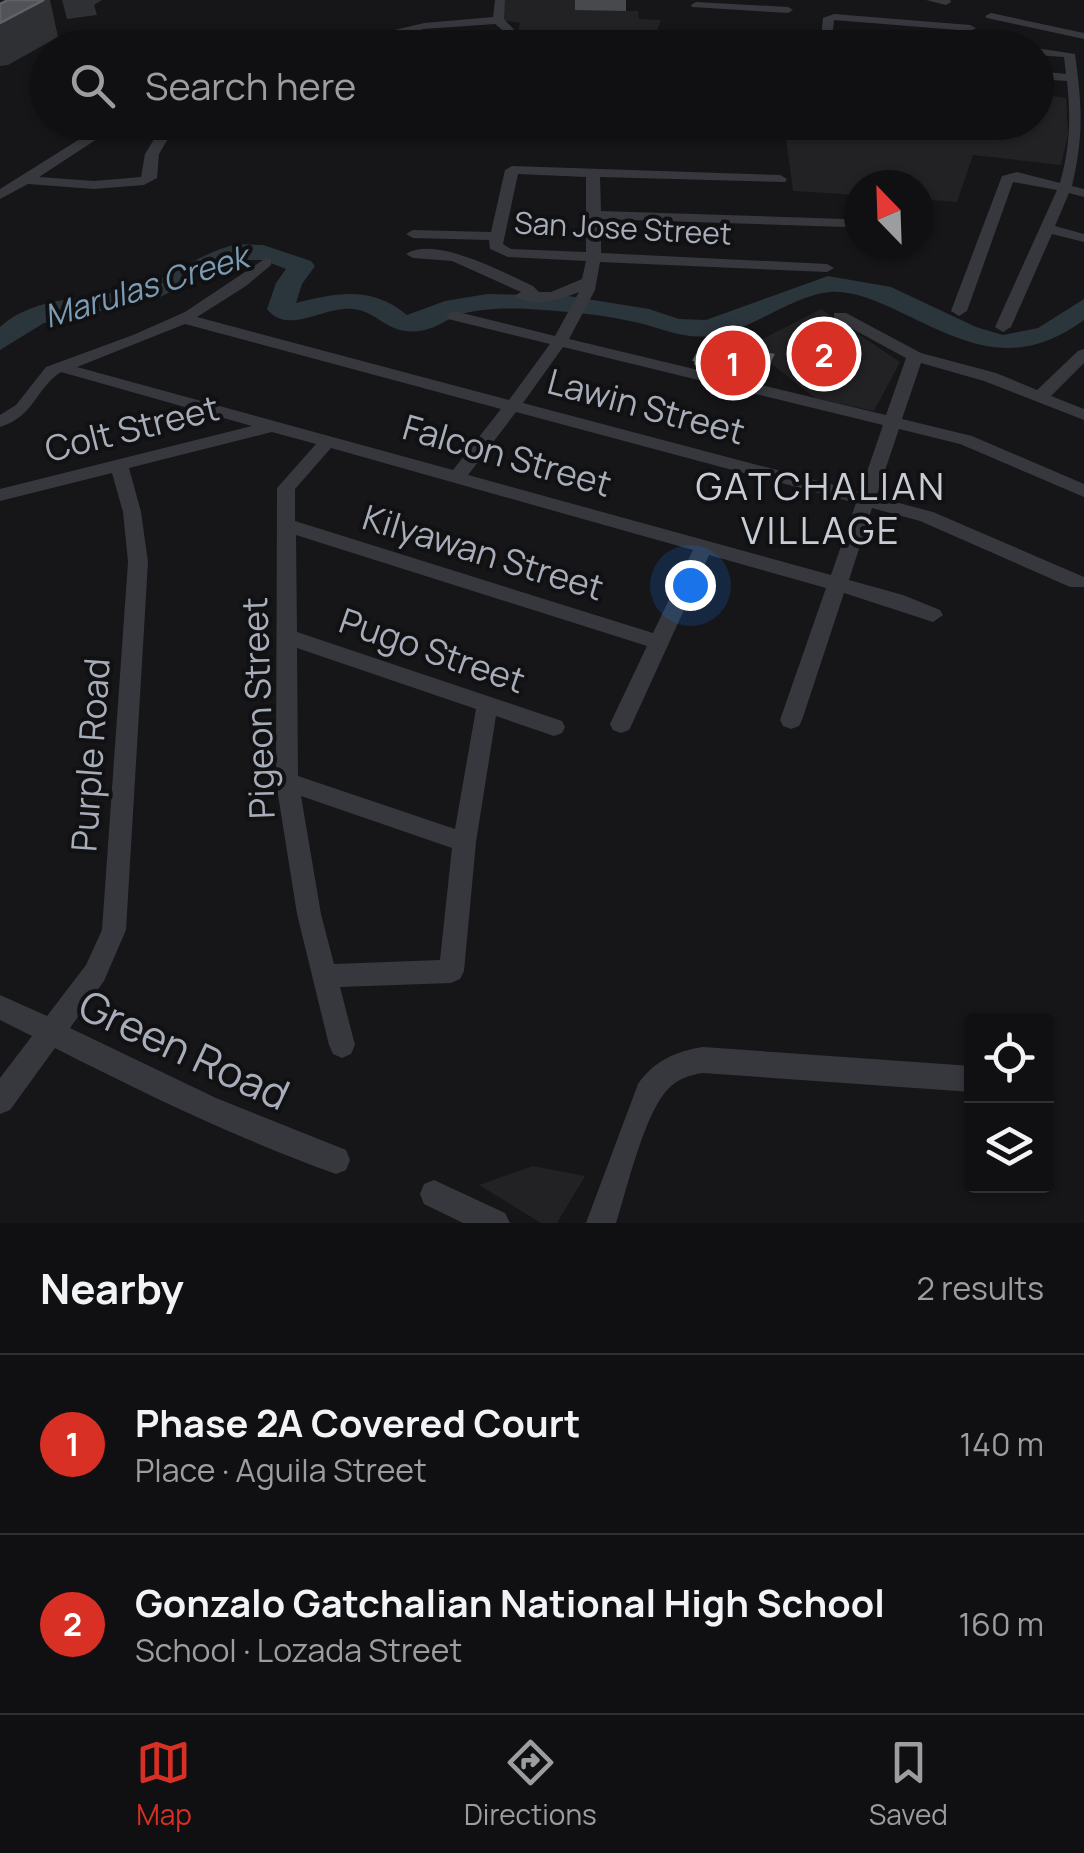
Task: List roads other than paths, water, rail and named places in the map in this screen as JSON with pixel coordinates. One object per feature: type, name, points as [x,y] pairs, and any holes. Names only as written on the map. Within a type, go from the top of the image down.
[{"type":"street","points":[[498,20],[500,0]]},
{"type":"street","points":[[931,0],[946,2]]},
{"type":"street","points":[[696,5],[788,5],[790,26]]},
{"type":"street","points":[[991,16],[1084,36]]},
{"type":"street","points":[[828,30],[829,18],[834,17],[968,30]]},
{"type":"street","points":[[407,30],[498,20],[508,30]]},
{"type":"street","points":[[1003,328],[1080,153],[1069,54],[1054,53]]},
{"type":"street","points":[[1054,76],[1072,78]]},
{"type":"street","points":[[0,195],[90,140]]},
{"type":"street","points":[[30,180],[94,185],[144,181],[150,178],[152,154],[160,140]]},
{"type":"street","name":"San Jose Street","points":[[593,173],[512,170],[496,246],[503,252],[828,268]]},
{"type":"street","points":[[458,476],[557,342],[588,288],[593,173],[780,180]]},
{"type":"street","points":[[959,311],[1007,180],[1016,176],[1084,193]]},
{"type":"street","points":[[592,215],[844,223]]},
{"type":"street","points":[[1045,228],[1084,238]]},
{"type":"street","points":[[413,234],[497,236]]},
{"type":"street","points":[[413,254],[455,256],[534,296]]},
{"type":"street","points":[[0,422],[29,405],[41,380],[60,367],[189,320],[216,305],[266,262]]},
{"type":"street","points":[[515,295],[554,297],[588,288]]},
{"type":"street","points":[[454,316],[966,440],[1084,491]]},
{"type":"street","points":[[840,316],[915,356],[1041,396],[1084,416]]},
{"type":"street","name":"Lawin Street","points":[[189,320],[955,526],[1077,582]]},
{"type":"street","points":[[1041,396],[1084,354]]},
{"type":"street","points":[[791,720],[915,356]]},
{"type":"street","name":"Falcon Street","points":[[60,367],[280,425],[838,584],[933,615]]},
{"type":"street","name":"Colt Street","points":[[0,496],[280,425]]},
{"type":"street","name":"Pigeon Street","points":[[328,440],[286,488],[287,782],[309,914],[342,1045]]},
{"type":"street","name":"Purple Road","points":[[0,1100],[95,973],[114,930],[138,562],[132,512],[120,466]]},
{"type":"street","name":"Kilyawan Street","points":[[286,525],[659,642]]},
{"type":"street","points":[[621,724],[704,546]]},
{"type":"street","name":"Pugo Street","points":[[288,637],[554,727]]},
{"type":"street","points":[[324,976],[451,971],[464,842],[488,705]]},
{"type":"street","points":[[287,782],[464,842]]},
{"type":"street","name":"Green Road","points":[[0,1007],[180,1100],[248,1130],[336,1160]]},
{"type":"street","points":[[601,1223],[642,1103],[650,1086],[674,1066],[703,1060],[964,1077]]},
{"type":"street","points":[[434,1194],[496,1223]]},
{"type":"waterway","name":"Marulas Creek","points":[[0,342],[35,317],[146,293],[216,258],[250,251],[302,266],[289,283],[281,309],[288,314],[334,302],[361,301],[387,312],[400,324],[421,323],[455,307],[487,302],[568,304],[649,317],[676,327],[709,328],[828,284],[882,293],[966,333],[1003,343],[1047,334],[1084,307]]},
{"type":"place","name":"Gonzalo Gatchalian National High School","points":[[824,354]]},
{"type":"place","name":"Phase 2A Covered Court","points":[[733,363]]},
{"type":"district","name":"GATCHALIAN VILLAGE","points":[[821,509]]}]
